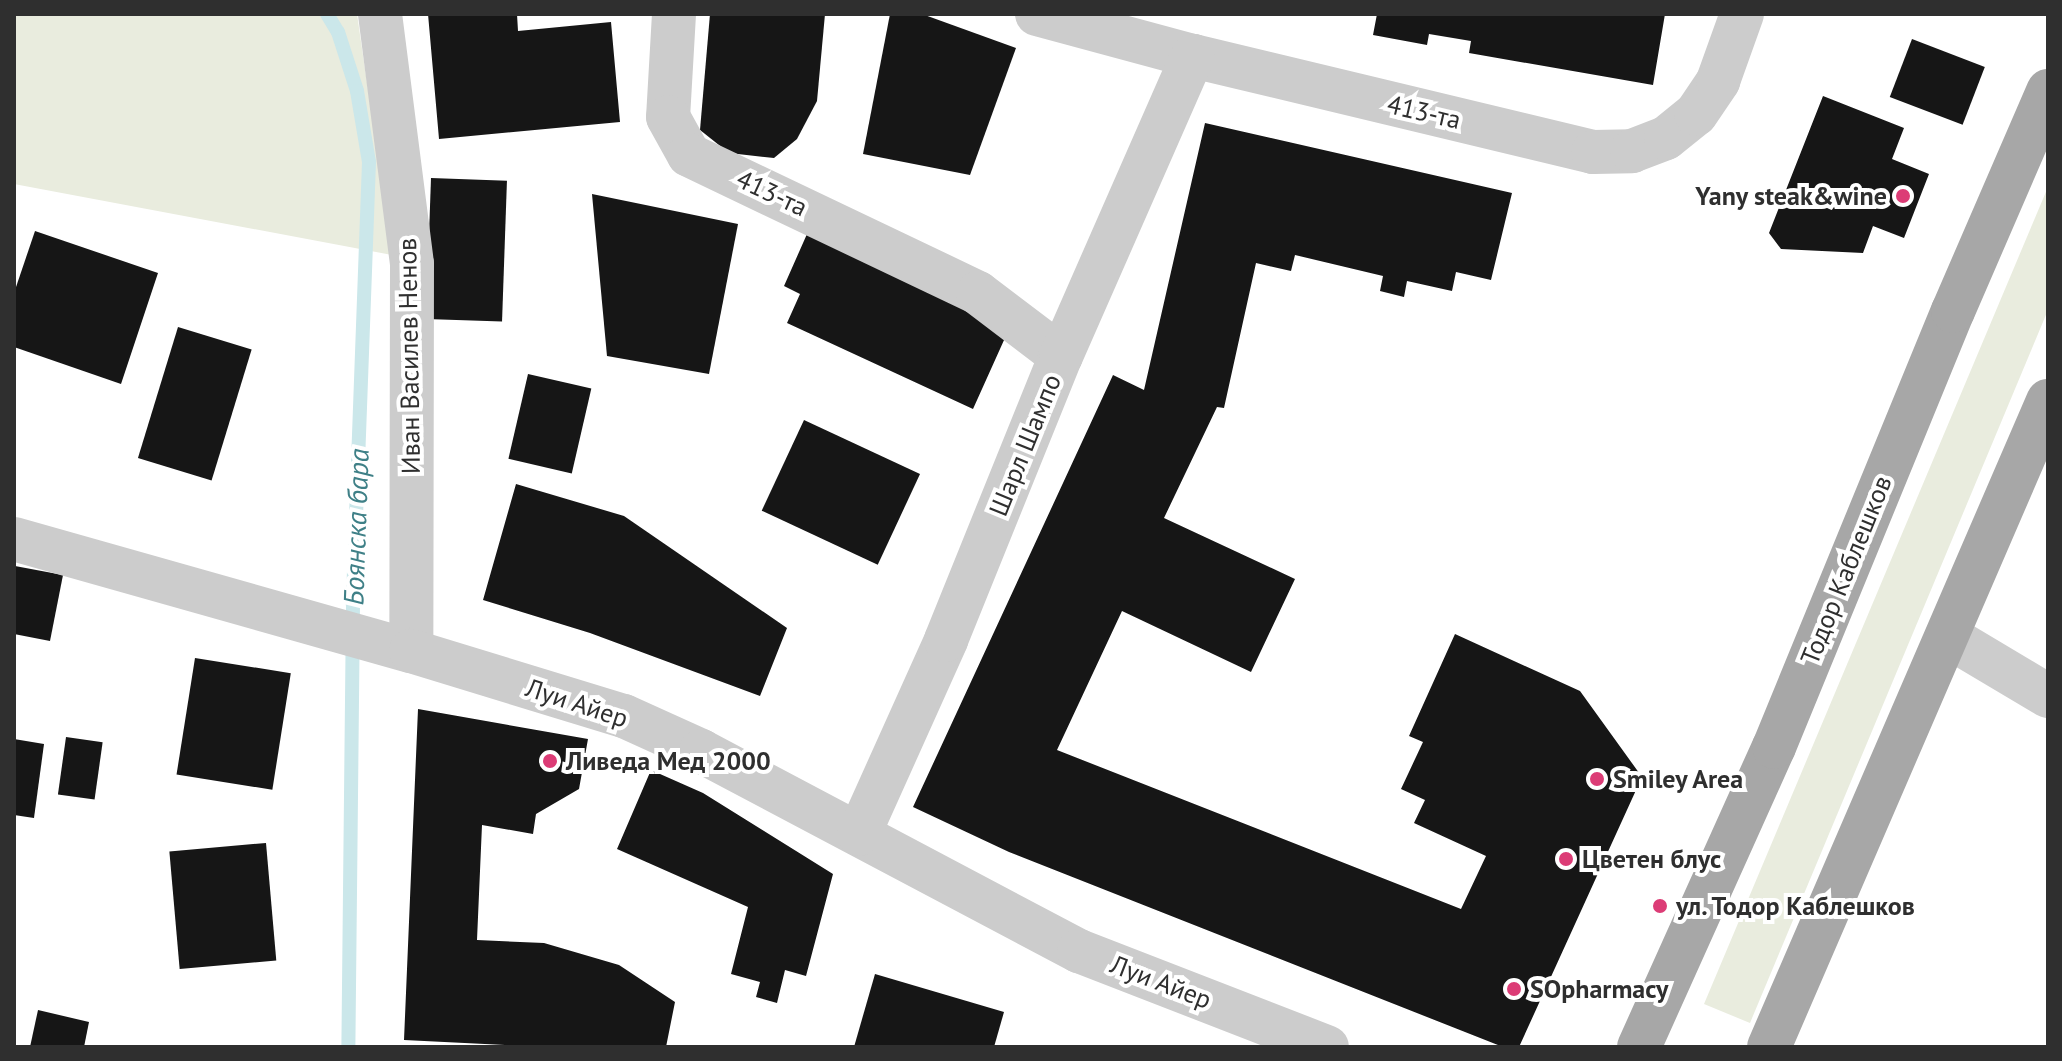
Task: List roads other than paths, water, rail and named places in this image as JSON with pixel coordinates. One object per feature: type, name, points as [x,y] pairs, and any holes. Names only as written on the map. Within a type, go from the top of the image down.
[{"type":"main road","name":"Тодор Каблешков","points":[[1639,1047],[1774,747],[1953,311],[2048,91]]},
{"type":"main road","points":[[1769,1047],[1949,637],[2048,401]]},
{"type":"street","name":"Иван Василев Ненов","points":[[372,640],[412,264],[380,14]]},
{"type":"street","name":"413-та","points":[[674,14],[668,117],[689,155],[978,293],[1061,356]]},
{"type":"street","name":"413-та","points":[[1037,14],[1193,56],[1593,152],[1632,151],[1666,138],[1696,114],[1718,81],[1742,14]]},
{"type":"street","name":"Шарл Шампо","points":[[859,834],[946,640],[1061,356],[1193,56]]},
{"type":"street","name":"Луи Айер","points":[[14,539],[372,640],[624,716],[701,751],[1079,951],[1327,1047]]},
{"type":"street","points":[[1949,637],[2048,696]]},
{"type":"waterway","name":"Боянска бара","points":[[327,14],[338,32],[357,91],[369,162],[353,605],[348,1047]]},
{"type":"place","name":"Yany steak&wine","points":[[1903,196]]},
{"type":"place","name":"Ливеда Мед 2000","points":[[550,761]]},
{"type":"place","name":"Smiley Area","points":[[1597,779]]},
{"type":"place","name":"Цветен блус","points":[[1566,859]]},
{"type":"place","name":"ул. Тодор Каблешков","points":[[1660,906]]},
{"type":"place","name":"SOpharmacy","points":[[1514,989]]}]
